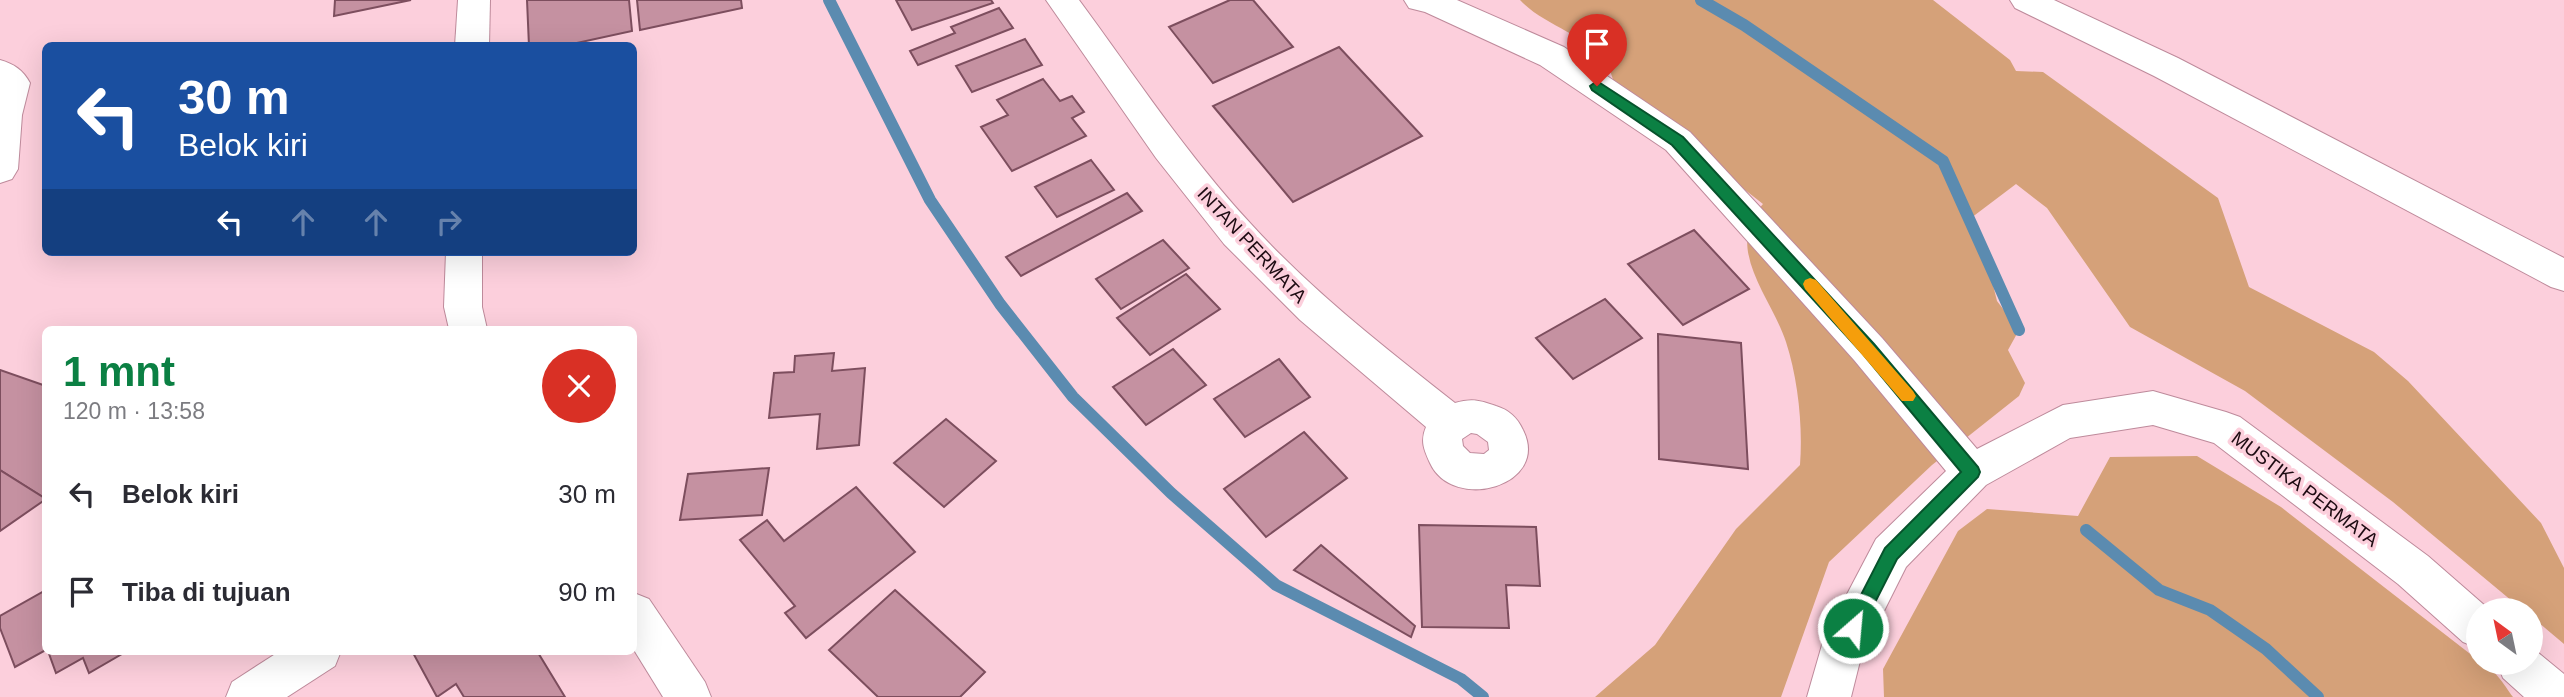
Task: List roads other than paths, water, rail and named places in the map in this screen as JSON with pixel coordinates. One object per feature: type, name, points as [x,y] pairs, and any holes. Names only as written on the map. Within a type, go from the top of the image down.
[{"type":"street","points":[[472,42],[474,0]]},
{"type":"street","name":"INTAN PERMATA","points":[[1062,0],[1206,198],[1237,235],[1297,296],[1451,424]]},
{"type":"street","points":[[1420,0],[1432,2],[1552,57],[1678,141],[1868,349],[1972,472]]},
{"type":"street","points":[[2026,0],[2166,67],[2564,276]]},
{"type":"street","points":[[0,72],[13,83],[5,114],[0,169]]},
{"type":"street","points":[[464,256],[463,307],[467,326]]},
{"type":"street","name":"MUSTIKA PERMATA","points":[[1829,697],[1840,653],[1891,553],[1972,472],[2063,422],[2152,408],[2226,429],[2413,570],[2466,617]]},
{"type":"street","points":[[637,618],[690,697]]},
{"type":"street","points":[[248,697],[313,655]]},
{"type":"street","points":[[2534,676],[2557,697]]},
{"type":"waterway","points":[[829,0],[930,200],[1000,304],[1073,397],[1171,493],[1276,585],[1461,679],[1483,697]]},
{"type":"waterway","points":[[1701,0],[1744,25],[1943,161],[2019,330]]},
{"type":"waterway","points":[[2086,530],[2159,590],[2210,610],[2266,649],[2318,697]]}]
